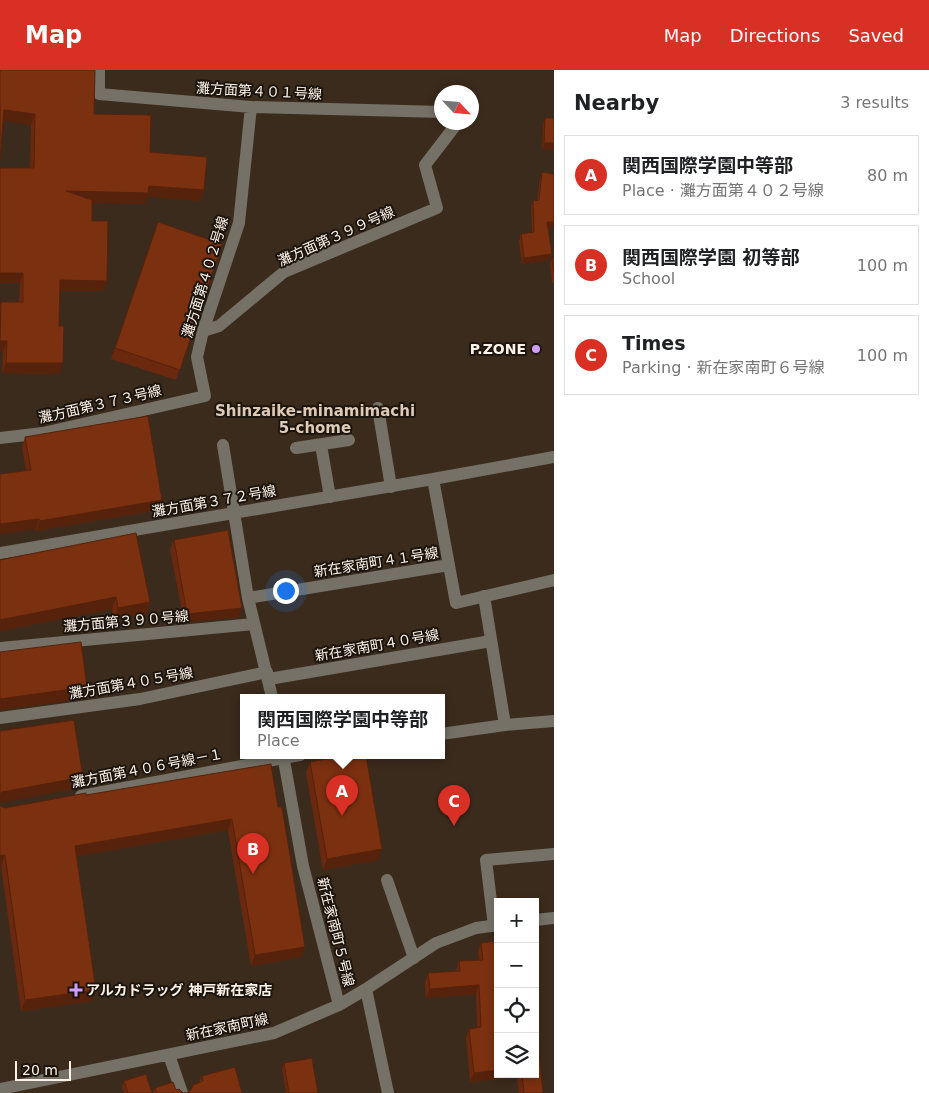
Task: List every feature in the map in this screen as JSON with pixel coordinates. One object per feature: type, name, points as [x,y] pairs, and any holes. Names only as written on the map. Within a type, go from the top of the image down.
[{"type":"street","name":"灘方面第４０１号線","points":[[99,70],[99,94],[251,107],[434,112]]},
{"type":"street","name":"灘方面第４０２号線","points":[[205,396],[197,357],[203,332],[239,222],[251,107]]},
{"type":"street","name":"灘方面第３９９号線","points":[[203,332],[219,326],[284,272],[437,208],[425,165],[452,130]]},
{"type":"street","name":"灘方面第３７３号線","points":[[0,438],[43,433],[205,396]]},
{"type":"street","points":[[378,408],[391,486]]},
{"type":"street","points":[[296,448],[349,440]]},
{"type":"street","points":[[223,445],[248,598],[271,694]]},
{"type":"street","points":[[321,445],[330,497]]},
{"type":"street","name":"灘方面第３７２号線","points":[[0,553],[554,457]]},
{"type":"street","points":[[433,479],[456,603],[554,581]]},
{"type":"street","name":"新在家南町４１号線","points":[[248,598],[449,565]]},
{"type":"street","points":[[484,596],[505,725]]},
{"type":"street","name":"灘方面第３９０号線","points":[[0,648],[254,624]]},
{"type":"street","name":"新在家南町４０号線","points":[[268,675],[491,641]]},
{"type":"street","name":"灘方面第４０５号線","points":[[0,718],[140,699],[268,675]]},
{"type":"street","points":[[445,733],[505,725],[554,721]]},
{"type":"street","name":"灘方面第４０６号線－１","points":[[68,798],[268,759]]},
{"type":"street","name":"新在家南町５号線","points":[[284,759],[303,866],[339,1005]]},
{"type":"street","points":[[494,912],[486,860],[554,854]]},
{"type":"street","points":[[387,880],[414,958]]},
{"type":"street","points":[[539,920],[554,918]]},
{"type":"street","name":"新在家南町線","points":[[0,1089],[274,1033],[339,1005],[436,943],[476,928],[494,925]]},
{"type":"street","points":[[366,989],[388,1093]]},
{"type":"street","points":[[169,1055],[182,1093]]},
{"type":"building","points":[[0,70],[95,70],[94,114],[151,115],[150,152],[207,157],[204,190],[149,186],[148,193],[66,191],[92,200],[92,221],[108,221],[107,281],[60,280],[59,326],[64,326],[63,363],[6,363],[7,341],[0,341],[1,302],[23,302],[23,273],[0,273],[0,168],[34,168],[35,114],[4,110],[0,160]]},
{"type":"building","points":[[545,118],[554,118],[554,143],[544,143]]},
{"type":"building","points":[[542,172],[554,174],[554,222],[547,222],[552,254],[524,258],[521,234],[534,232],[533,201],[539,200]]},
{"type":"building","points":[[158,222],[222,244],[180,370],[115,348]]},
{"type":"building","points":[[148,416],[162,500],[40,521],[39,519],[0,524],[0,474],[31,470],[25,437]]},
{"type":"building","points":[[228,530],[242,608],[187,614],[174,540]]},
{"type":"building","points":[[136,533],[150,602],[118,608],[116,597],[0,620],[0,560]]},
{"type":"building","points":[[81,642],[87,687],[0,699],[0,652]]},
{"type":"building","points":[[74,720],[83,777],[2,792],[0,794],[0,731]]},
{"type":"building","points":[[326,759],[367,759],[382,849],[327,859],[310,762]]},
{"type":"building","points":[[271,764],[278,807],[282,807],[305,947],[255,955],[232,819],[75,846],[96,990],[25,1000],[5,855],[0,856],[0,806],[5,808],[86,793],[86,795]]},
{"type":"building","points":[[494,941],[494,1070],[474,1073],[469,1029],[481,1027],[479,985],[430,989],[428,973],[460,971],[459,961],[483,960],[481,943]]},
{"type":"building","points":[[539,1052],[543,1093],[524,1093],[522,1078],[539,1078]]},
{"type":"building","points":[[312,1058],[318,1093],[289,1093],[284,1063]]},
{"type":"building","points":[[235,1067],[242,1093],[187,1093],[193,1085],[203,1081],[202,1076]]},
{"type":"building","points":[[146,1074],[152,1093],[128,1093],[124,1081]]},
{"type":"building","points":[[173,1082],[176,1090],[179,1089],[183,1093],[157,1093],[155,1088]]},
{"type":"place","name":"P.ZONE","points":[[536,349]]},
{"type":"place","name":"関西国際学園中等部","points":[[342,816]]},
{"type":"place","name":"Times","points":[[454,826]]},
{"type":"place","name":"関西国際学園 初等部","points":[[253,874]]},
{"type":"place","name":"アルカドラッグ 神戸新在家店","points":[[76,990]]},
{"type":"district","name":"Shinzaike-minamimachi 5-chome","points":[[315,420]]}]
